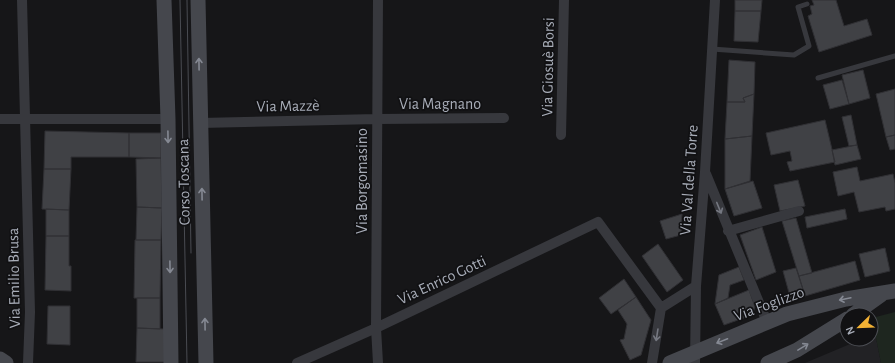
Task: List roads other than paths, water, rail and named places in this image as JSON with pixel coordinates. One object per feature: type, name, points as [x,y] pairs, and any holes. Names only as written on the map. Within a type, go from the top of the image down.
[{"type":"street","name":"Via Emilio Brusa","points":[[22,0],[30,312],[28,363]]},
{"type":"street","name":"Corso Toscana","points":[[164,0],[168,119],[171,363]]},
{"type":"street","name":"Corso Toscana","points":[[198,0],[206,363]]},
{"type":"street","name":"Via Borgomasino","points":[[378,0],[376,328],[378,363]]},
{"type":"street","name":"Via Giosuè Borsi","points":[[561,135],[564,0]]},
{"type":"street","name":"Via Val della Torre","points":[[695,357],[696,286],[705,172],[715,0]]},
{"type":"street","name":"Via Magnano","points":[[377,119],[504,118]]},
{"type":"street","points":[[0,119],[168,119]]},
{"type":"street","name":"Via Mazzè","points":[[200,123],[377,119]]},
{"type":"street","points":[[705,172],[728,231],[767,322]]},
{"type":"street","points":[[728,231],[799,211]]},
{"type":"street","name":"Via Enrico Gotti","points":[[297,363],[376,328],[598,222],[661,308]]},
{"type":"street","points":[[652,363],[661,308],[696,286]]},
{"type":"street","name":"Via Foglizzo","points":[[670,363],[695,357],[767,322],[787,314],[846,299],[889,292]]},
{"type":"street","name":"Via Foglizzo","points":[[866,307],[889,292]]},
{"type":"street","points":[[768,363],[797,350],[839,324]]},
{"type":"street","points":[[0,358],[6,363]]},
{"type":"lane","points":[[712,49],[794,54],[809,46],[798,7],[807,4]]},
{"type":"lane","points":[[818,78],[895,56]]},
{"type":"tram line","points":[[180,0],[187,363]]},
{"type":"tram line","points":[[187,0],[191,253]]}]
